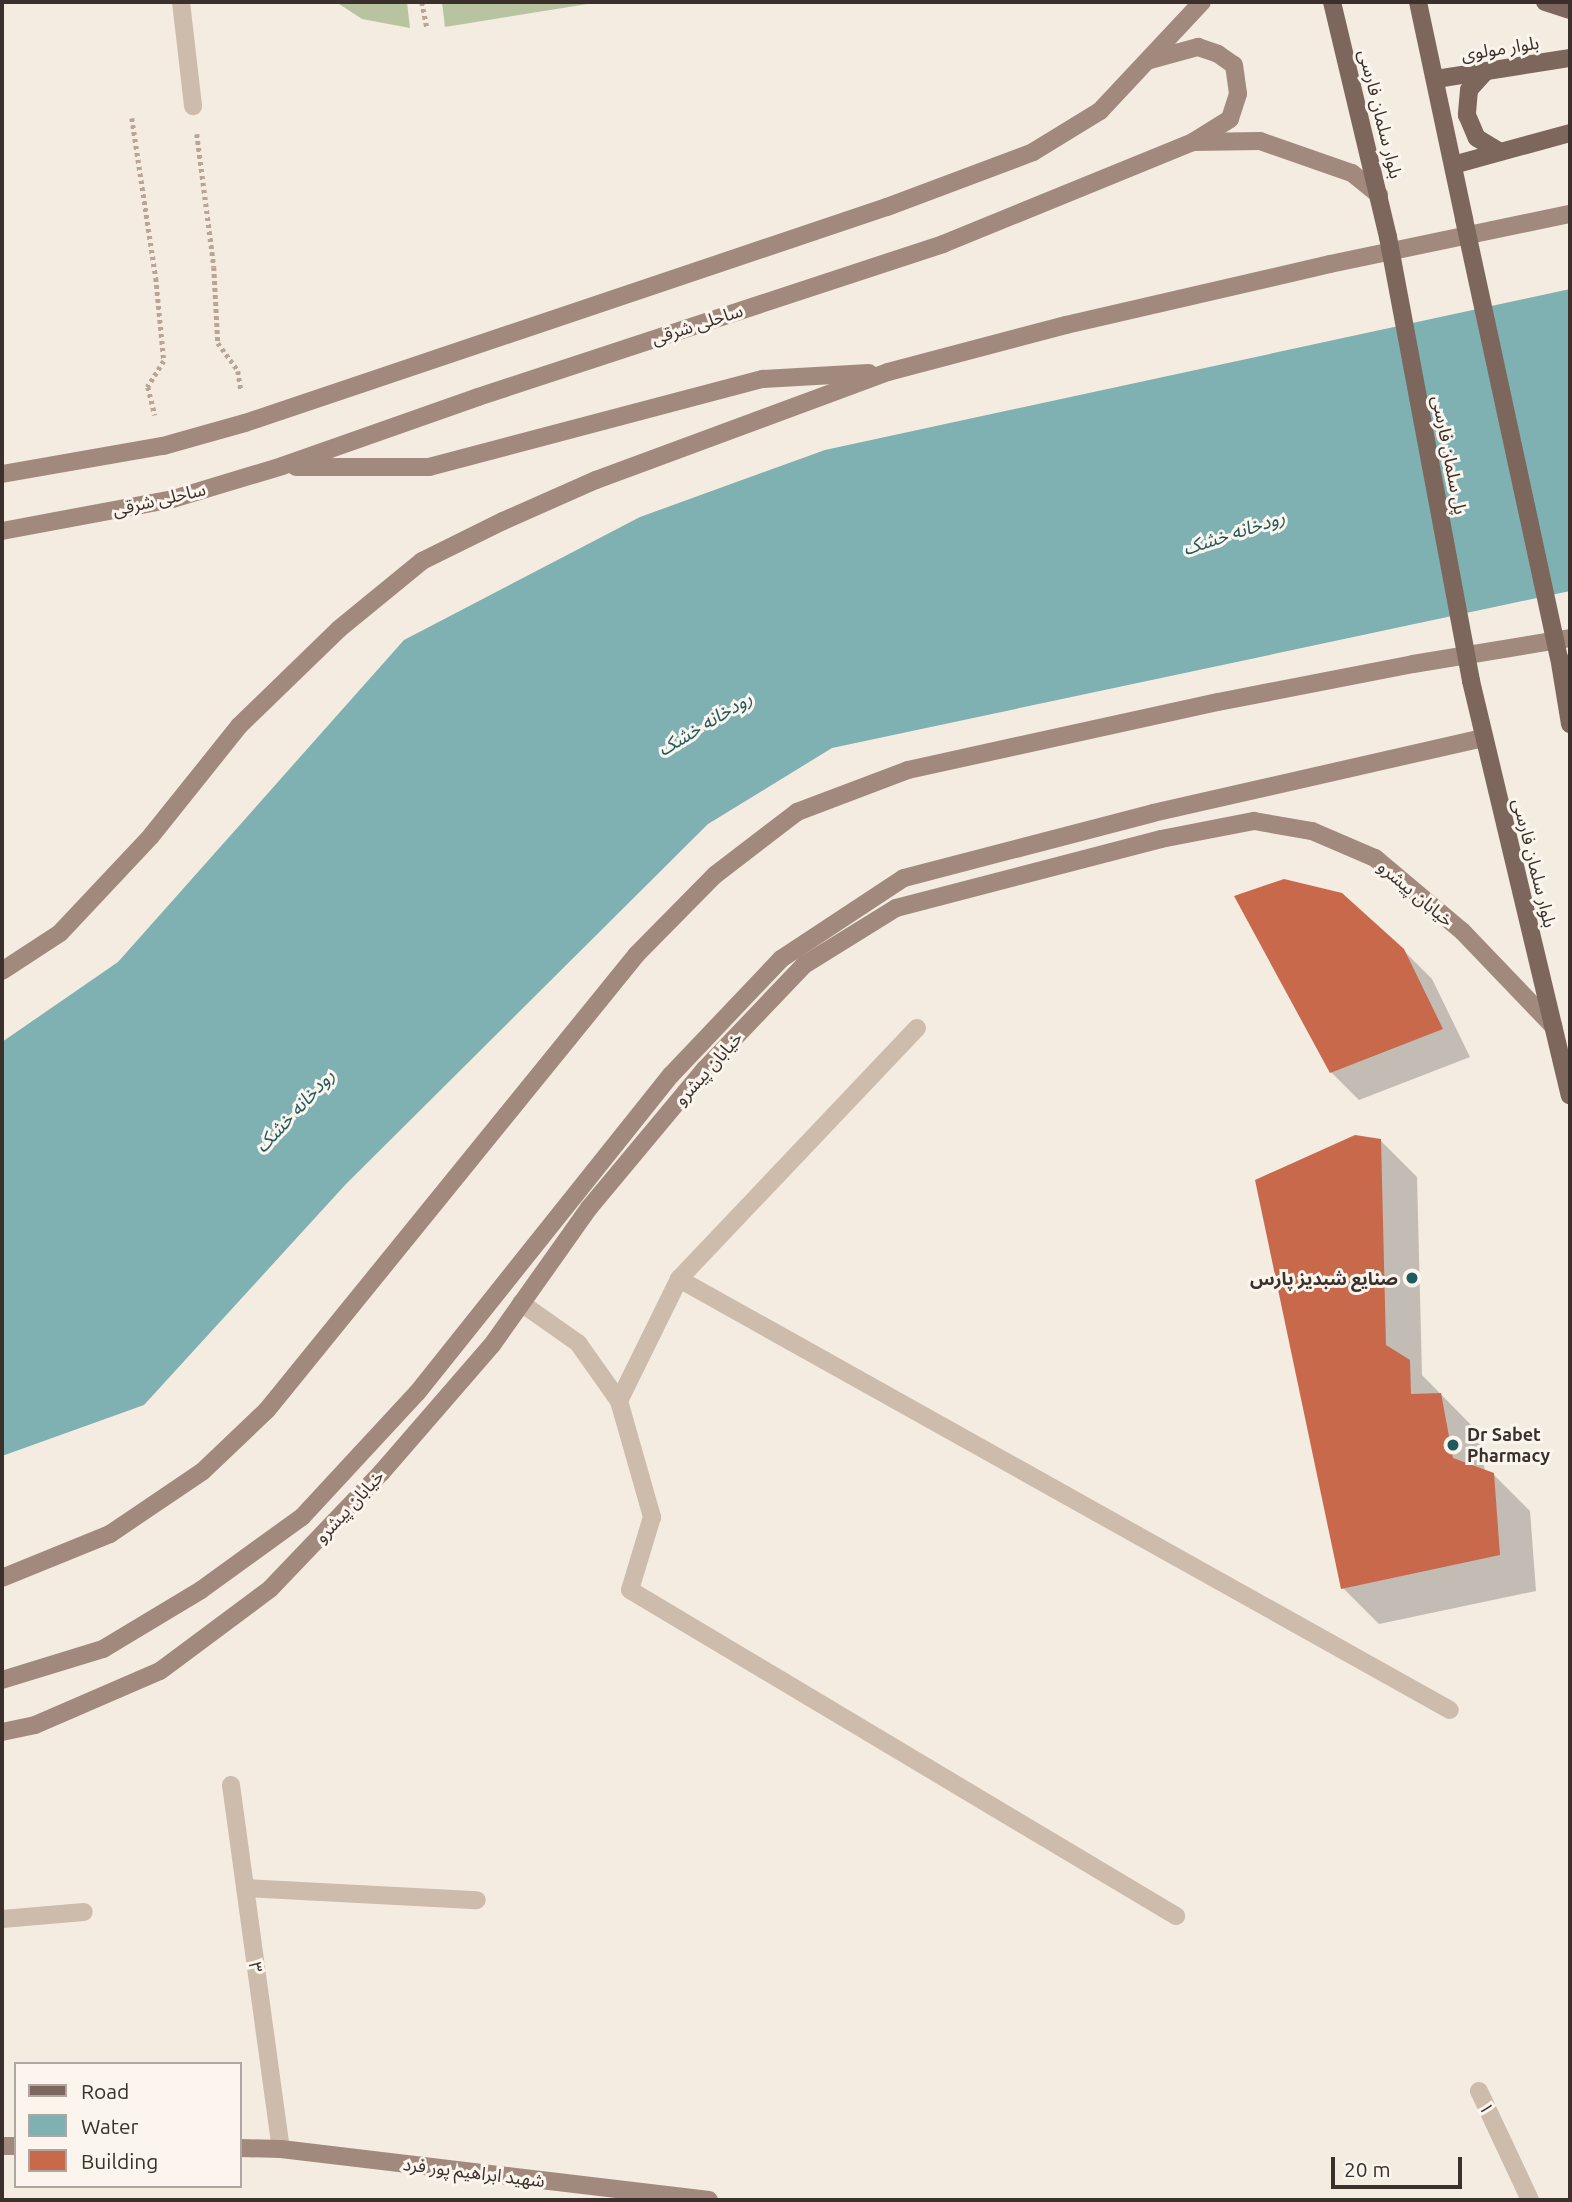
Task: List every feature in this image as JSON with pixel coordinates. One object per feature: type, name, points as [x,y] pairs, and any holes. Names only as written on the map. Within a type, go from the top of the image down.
[{"type":"main road","points":[[2,474],[163,446],[245,423],[862,216],[1033,152],[1100,111],[1202,2]]},
{"type":"main road","name":"بلوار سلمان فارسی","points":[[1332,2],[1388,237]]},
{"type":"main road","points":[[1418,2],[1559,657],[1569,717]]},
{"type":"main road","points":[[1545,2],[1570,10]]},
{"type":"main road","points":[[1150,60],[1198,47],[1218,54],[1234,65],[1238,94],[1230,119],[1193,142]]},
{"type":"main road","name":"بلوار مولوی","points":[[1436,79],[1570,58]]},
{"type":"main road","points":[[1486,71],[1469,90],[1467,116],[1478,138],[1499,151]]},
{"type":"main road","points":[[1452,165],[1570,133]]},
{"type":"main road","name":"ساحلی شرقی","points":[[2,531],[173,499],[282,467],[478,397],[943,244],[1193,142],[1260,141],[1352,173],[1379,195]]},
{"type":"main road","points":[[2,971],[60,933],[151,836],[239,726],[339,629],[422,561],[596,480],[888,372],[1066,325],[1211,291],[1570,214]]},
{"type":"main road","name":"پل سلمان فارسی","points":[[1388,237],[1471,681]]},
{"type":"main road","points":[[282,467],[429,467],[763,379],[888,372]]},
{"type":"main road","points":[[2,1578],[110,1534],[204,1471],[267,1410],[637,954],[715,875],[797,812],[908,770],[1244,697],[1413,664],[1570,638]]},
{"type":"main road","name":"بلوار سلمان فارسی","points":[[1471,681],[1570,1095]]},
{"type":"main road","name":"خیابان پیشرو","points":[[2,1680],[103,1649],[201,1590],[302,1517],[417,1393],[671,1075],[781,959],[904,878],[1153,813],[1483,738]]},
{"type":"main road","name":"خیابان پیشرو","points":[[2,1732],[35,1725],[160,1671],[271,1589],[381,1473],[492,1345],[589,1208],[705,1069],[804,965],[896,908],[1161,839],[1254,821],[1311,831],[1375,858],[1462,931],[1553,1026]]},
{"type":"main road","name":"شهید ابراهیم پور فرد","points":[[242,2148],[281,2149],[709,2200]]},
{"type":"street","points":[[181,2],[193,106]]},
{"type":"street","points":[[619,1401],[679,1279],[917,1028]]},
{"type":"street","points":[[679,1279],[1450,1710]]},
{"type":"street","points":[[521,1303],[578,1343],[619,1401],[652,1517],[630,1590],[1176,1916]]},
{"type":"street","name":"۳","points":[[231,1785],[281,2149]]},
{"type":"street","points":[[245,1888],[477,1900]]},
{"type":"street","points":[[2,1919],[84,1912]]},
{"type":"street","name":"۱","points":[[1479,2091],[1530,2200]]},
{"type":"path","points":[[422,2],[427,27]]},
{"type":"path","points":[[193,106],[214,267],[218,343],[238,371],[245,423]]},
{"type":"path","points":[[132,118],[154,268],[164,361],[148,387],[163,446]]},
{"type":"green space","points":[[336,2],[407,2],[410,28],[362,19]]},
{"type":"green space","points":[[442,2],[600,2],[445,27]]},
{"type":"water","name":"رودخانه خشک","points":[[1570,289],[1570,591],[832,748],[708,824],[346,1184],[144,1405],[2,1456],[2,1042],[118,962],[404,640],[640,517],[825,450]]},
{"type":"building","points":[[1284,879],[1342,893],[1404,949],[1443,1029],[1330,1073],[1234,896]]},
{"type":"building","points":[[1355,1135],[1381,1139],[1386,1345],[1410,1360],[1411,1394],[1441,1393],[1453,1458],[1494,1473],[1500,1555],[1341,1589],[1255,1180]]},
{"type":"place","name":"صنایع شبدیز پارس","points":[[1412,1278]]},
{"type":"place","name":"Dr Sabet Pharmacy","points":[[1453,1445]]}]
